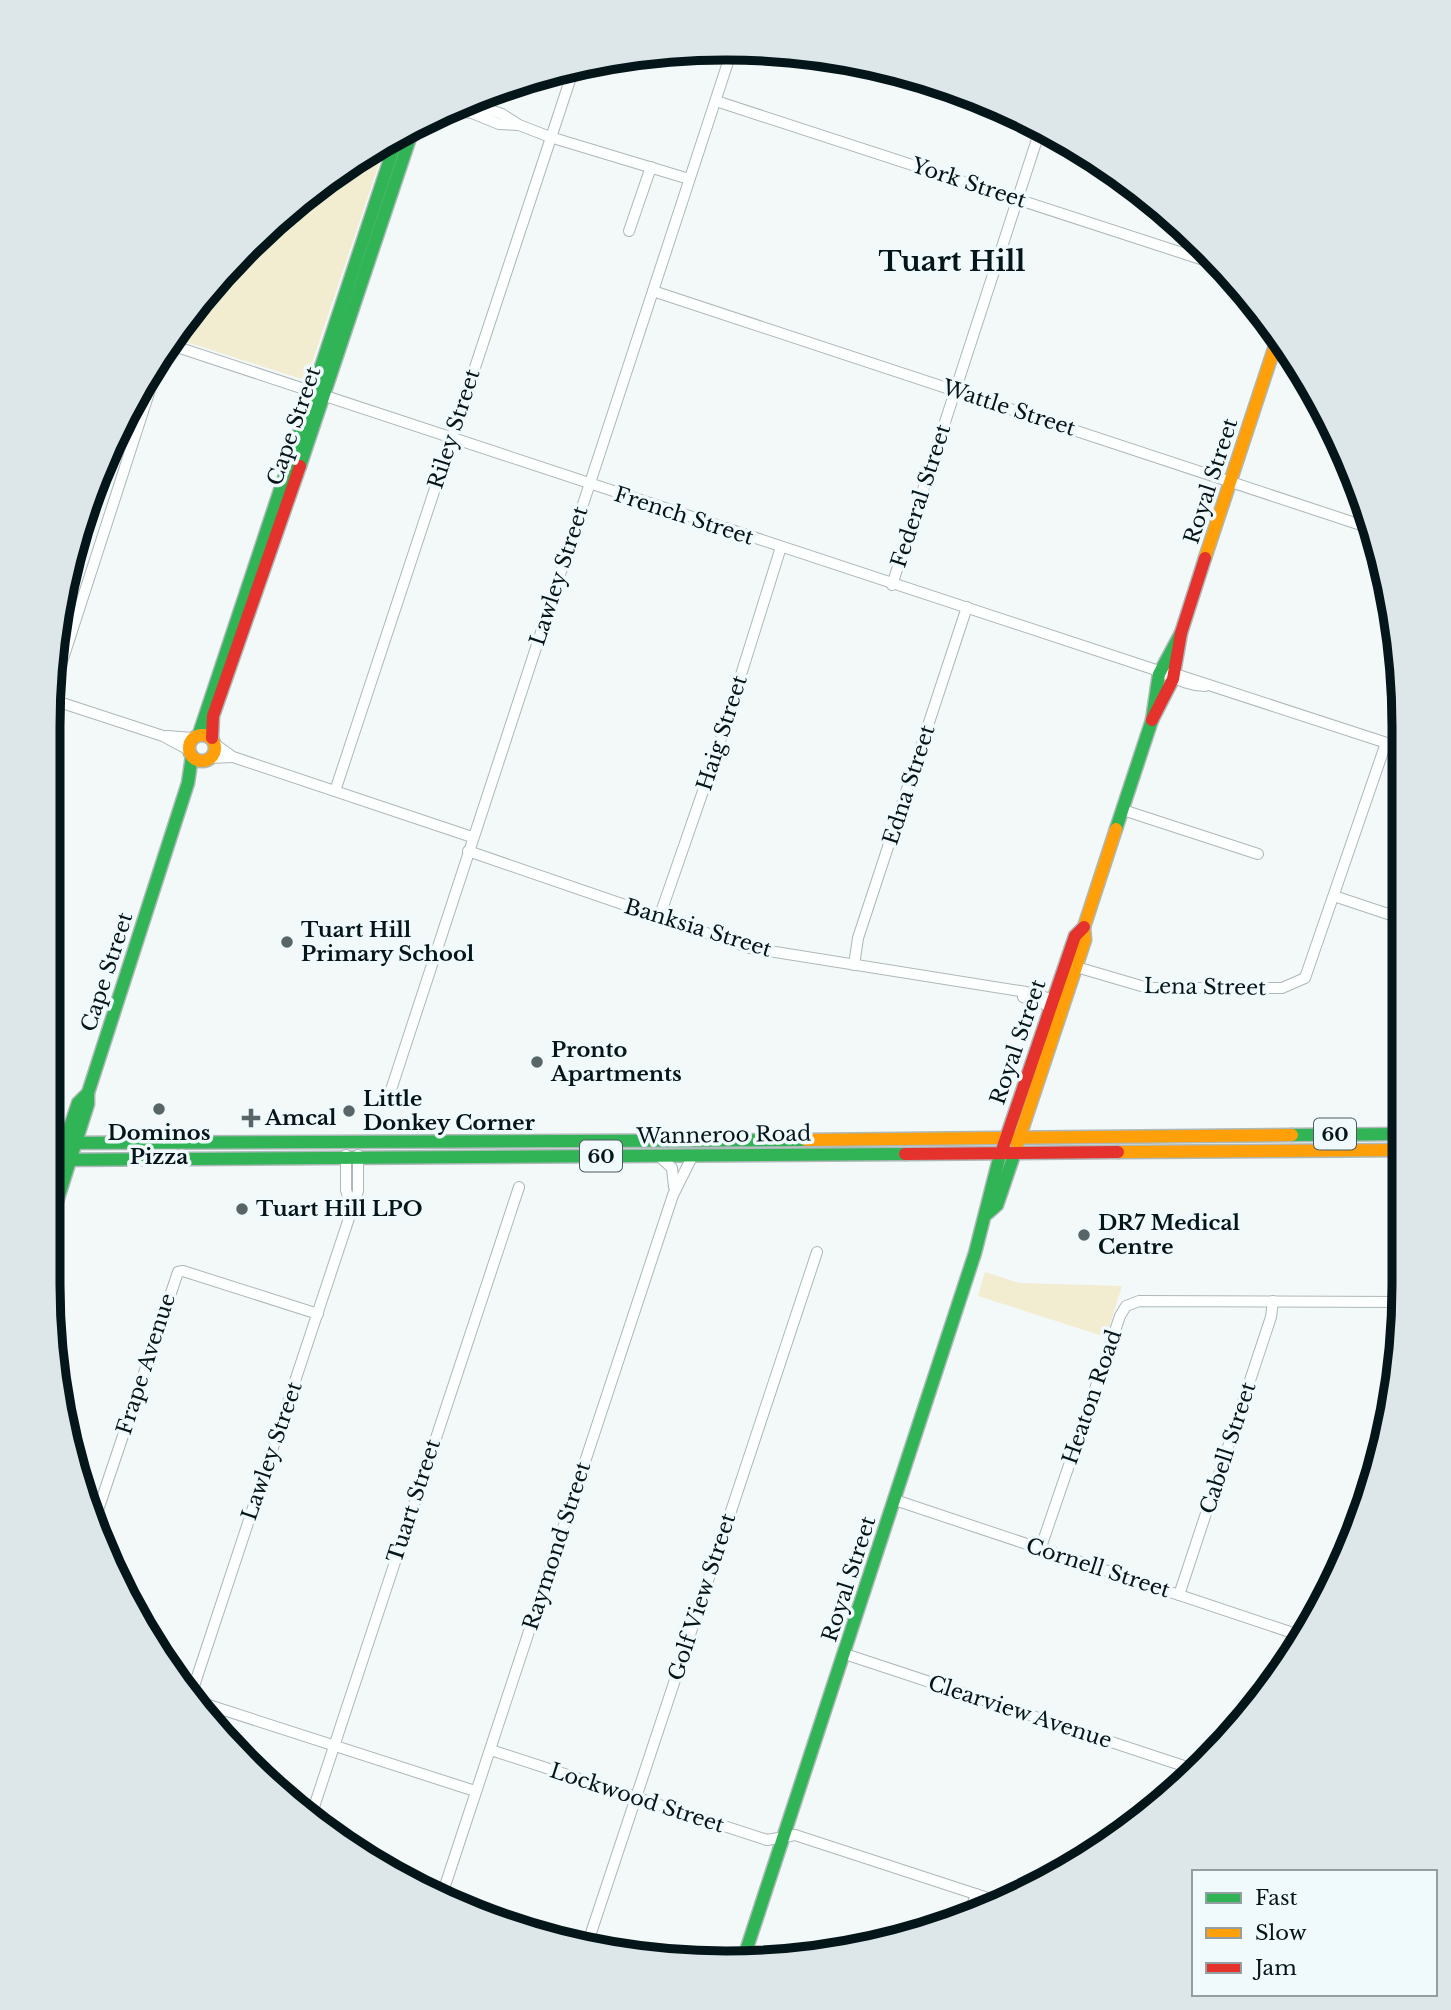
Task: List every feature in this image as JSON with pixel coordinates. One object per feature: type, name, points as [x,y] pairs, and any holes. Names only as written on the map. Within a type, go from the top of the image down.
[{"type":"main road","name":"Cape Street","points":[[60,1157],[87,1109],[88,1093],[188,783],[409,140]]},
{"type":"main road","name":"Cape Street","points":[[320,394],[394,148]]},
{"type":"main road","name":"Royal Street","points":[[988,1213],[985,1203],[1000,1155],[1013,1137],[1071,965],[1074,936],[1084,927],[1152,720],[1161,709],[1169,674],[1182,647],[1181,633],[1274,348]]},
{"type":"main road","name":"Cape Street","points":[[70,1143],[78,1103],[88,1093]]},
{"type":"main road","points":[[87,1109],[89,1123],[102,1143]]},
{"type":"main road","name":"Wanneroo Road","points":[[60,1143],[352,1140],[602,1142],[1392,1134]]},
{"type":"main road","name":"Royal Street","points":[[746,1950],[988,1213],[996,1205],[1014,1155],[1013,1137]]},
{"type":"main road","points":[[229,1141],[236,1151],[246,1154],[321,1160]]},
{"type":"main road","points":[[170,1142],[216,1152],[220,1160]]},
{"type":"main road","name":"Wanneroo Road","points":[[60,1160],[1392,1150]]},
{"type":"street","name":"Lawley Street","points":[[387,1102],[729,60]]},
{"type":"street","name":"Riley Street","points":[[335,791],[570,78]]},
{"type":"street","name":"York Street","points":[[716,101],[1200,259]]},
{"type":"street","points":[[480,107],[550,137],[689,179]]},
{"type":"street","points":[[466,112],[499,124],[519,125]]},
{"type":"street","name":"Federal Street","points":[[892,585],[1037,138]]},
{"type":"street","points":[[629,231],[650,167]]},
{"type":"street","name":"Wattle Street","points":[[653,292],[1360,525]]},
{"type":"street","name":"French Street","points":[[178,347],[892,585],[1392,745]]},
{"type":"street","points":[[63,658],[150,391]]},
{"type":"street","name":"Haig Street","points":[[659,918],[719,746],[781,547]]},
{"type":"street","name":"Edna Street","points":[[854,965],[858,938],[967,607]]},
{"type":"street","points":[[61,702],[472,837]]},
{"type":"street","points":[[1386,743],[1334,896],[1392,915]]},
{"type":"street","points":[[1123,810],[1258,854]]},
{"type":"street","name":"Banksia Street","points":[[468,851],[750,948],[1017,993],[1056,1004]]},
{"type":"street","name":"Lena Street","points":[[1071,965],[1148,988],[1282,988],[1305,978],[1334,896]]},
{"type":"street","name":"Lawley Street","points":[[194,1686],[358,1191],[352,1159],[352,1140]]},
{"type":"street","points":[[657,1155],[672,1168],[673,1195]]},
{"type":"street","name":"Raymond Street","points":[[444,1888],[673,1195],[693,1155]]},
{"type":"street","name":"Tuart Street","points":[[313,1807],[519,1187]]},
{"type":"street","name":"Golf View Street","points":[[590,1937],[817,1252]]},
{"type":"street","name":"Frape Avenue","points":[[99,1508],[178,1272],[318,1314]]},
{"type":"street","name":"Heaton Road","points":[[1041,1550],[1120,1316],[1126,1306],[1139,1301],[1273,1301]]},
{"type":"street","points":[[1273,1301],[1391,1302]]},
{"type":"street","name":"Cabell Street","points":[[1179,1595],[1271,1317],[1273,1301]]},
{"type":"street","name":"Cornell Street","points":[[895,1500],[1293,1633]]},
{"type":"street","name":"Clearview Avenue","points":[[845,1654],[1184,1766]]},
{"type":"street","points":[[210,1705],[475,1791]]},
{"type":"street","name":"Lockwood Street","points":[[491,1749],[767,1840],[795,1835],[986,1897]]},
{"type":"street","points":[[973,1903],[976,1894]]},
{"type":"shaded area","points":[[382,156],[308,375],[301,379],[182,341],[225,286],[286,225],[320,197]]},
{"type":"shaded area","points":[[985,1272],[1019,1283],[1122,1286],[1106,1337],[978,1296]]},
{"type":"traffic: fast","points":[[300,466],[409,140]]},
{"type":"traffic: fast","points":[[199,734],[393,149]]},
{"type":"traffic: fast","points":[[1116,829],[1152,720],[1159,674],[1181,633]]},
{"type":"traffic: fast","points":[[60,1192],[88,1104],[88,1093],[188,783],[192,756]]},
{"type":"traffic: fast","points":[[60,1158],[78,1103],[88,1093]]},
{"type":"traffic: fast","points":[[1292,1135],[1392,1134]]},
{"type":"traffic: fast","points":[[60,1143],[806,1140]]},
{"type":"traffic: fast","points":[[60,1160],[905,1154]]},
{"type":"traffic: fast","points":[[746,1950],[975,1253],[1000,1155]]},
{"type":"traffic: fast","points":[[988,1213],[997,1205],[1014,1155]]},
{"type":"traffic: slow","points":[[1205,558],[1274,348]]},
{"type":"traffic: slow","points":[[202,735],[211,739],[215,748],[211,757],[202,761],[193,757],[189,748],[193,739],[202,735]]},
{"type":"traffic: slow","points":[[1017,1145],[1085,940],[1084,927],[1116,829]]},
{"type":"traffic: slow","points":[[806,1140],[1292,1135]]},
{"type":"traffic: slow","points":[[1118,1152],[1392,1150]]},
{"type":"traffic: jam","points":[[212,738],[213,716],[300,466]]},
{"type":"traffic: jam","points":[[1152,720],[1173,679],[1181,633],[1205,558]]},
{"type":"traffic: jam","points":[[1003,1147],[1075,936],[1084,927]]},
{"type":"traffic: jam","points":[[905,1154],[1118,1152]]},
{"type":"place","name":"Tuart Hill Primary School","points":[[287,942]]},
{"type":"place","name":"Pronto Apartments","points":[[537,1062]]},
{"type":"place","name":"Dominos Pizza","points":[[159,1109]]},
{"type":"place","name":"Little Donkey Corner","points":[[349,1111]]},
{"type":"place","name":"Amcal","points":[[251,1118]]},
{"type":"place","name":"Tuart Hill LPO","points":[[242,1209]]},
{"type":"place","name":"DR7 Medical Centre","points":[[1084,1235]]},
{"type":"district","name":"Tuart Hill","points":[[952,261]]}]
